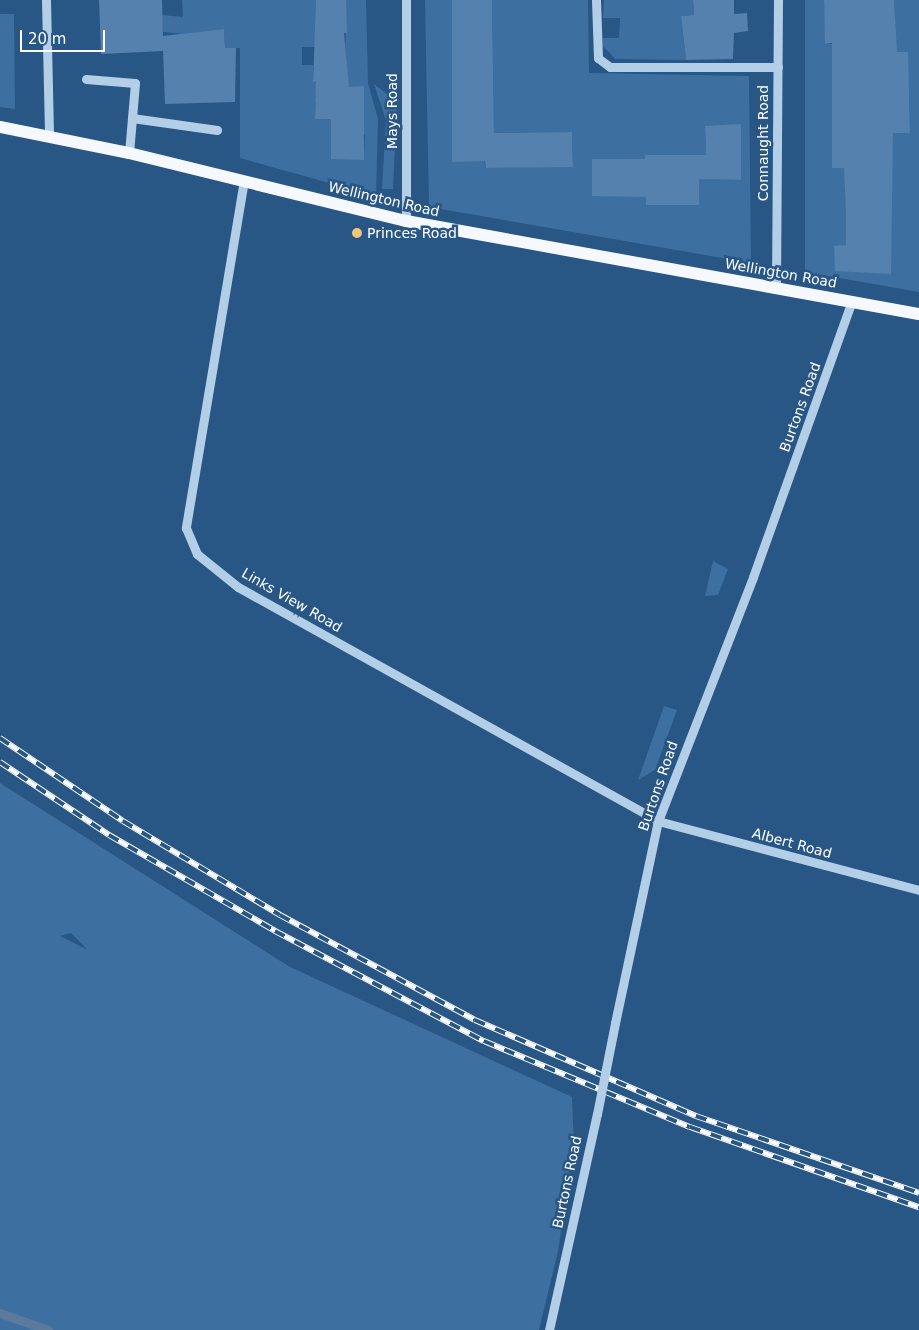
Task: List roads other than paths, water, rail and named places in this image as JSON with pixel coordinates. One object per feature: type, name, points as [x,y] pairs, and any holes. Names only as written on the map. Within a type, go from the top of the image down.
[{"type":"main road","name":"Wellington Road","points":[[0,127],[129,153],[406,221],[526,245],[776,286],[919,314]]},
{"type":"street","points":[[46,0],[49,136]]},
{"type":"street","name":"Mays Road","points":[[406,0],[406,221]]},
{"type":"street","points":[[596,0],[598,58],[610,67],[778,67]]},
{"type":"street","name":"Connaught Road","points":[[776,286],[778,0]]},
{"type":"street","points":[[86,79],[136,83],[129,153]]},
{"type":"street","points":[[132,118],[217,130]]},
{"type":"street","name":"Links View Road","points":[[244,180],[186,528],[196,554],[238,587],[658,822]]},
{"type":"street","name":"Burtons Road","points":[[549,1330],[597,1114],[658,822],[753,577],[852,300]]},
{"type":"street","name":"Albert Road","points":[[658,822],[919,890]]},
{"type":"waterway","points":[[0,1313],[48,1330]]},
{"type":"railway","points":[[0,738],[123,821],[280,915],[475,1020],[696,1116],[919,1193]]},
{"type":"railway","points":[[0,762],[109,835],[275,931],[484,1041],[690,1127],[919,1207]]},
{"type":"place","name":"Princes Road","points":[[357,233]]}]
